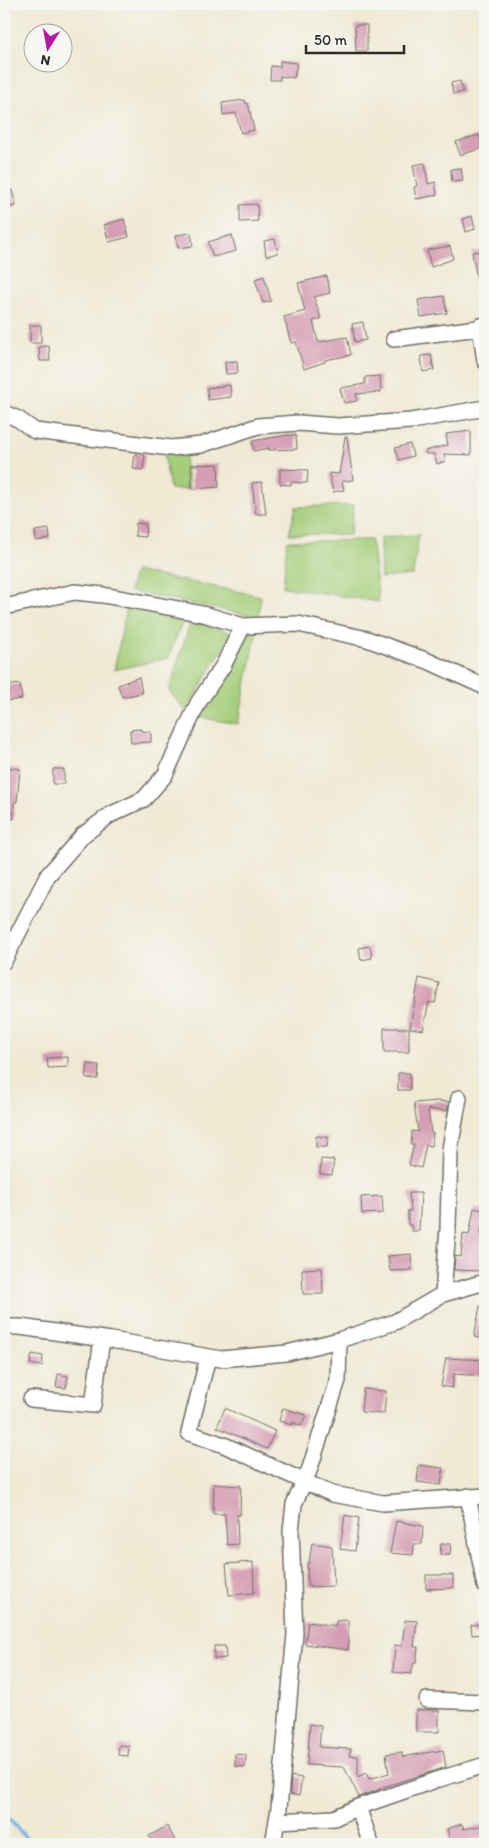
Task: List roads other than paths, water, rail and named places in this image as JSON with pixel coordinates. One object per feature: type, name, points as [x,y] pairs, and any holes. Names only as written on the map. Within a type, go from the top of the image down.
[{"type":"street","points":[[394,339],[482,326],[485,361]]},
{"type":"street","points":[[4,413],[18,419],[35,431],[171,448],[201,445],[258,426],[298,423],[338,426],[411,421],[485,408]]},
{"type":"street","points":[[4,607],[75,592],[103,595],[173,608],[207,615],[243,626],[298,624],[367,639],[428,660],[485,687]]},
{"type":"street","points":[[4,961],[48,875],[83,835],[110,815],[144,798],[165,774],[198,703],[223,666],[243,626]]},
{"type":"street","points":[[443,1294],[448,1228],[450,1149],[459,1098]]},
{"type":"street","points":[[4,1327],[20,1327],[102,1339],[221,1359],[286,1353],[339,1340],[395,1322],[443,1294],[485,1282]]},
{"type":"street","points":[[31,1399],[93,1405],[102,1339]]},
{"type":"street","points":[[273,1844],[280,1808],[294,1634],[291,1532],[294,1504],[309,1471],[338,1380],[339,1340]]},
{"type":"street","points":[[208,1357],[190,1433],[224,1445],[332,1494],[383,1503],[485,1496]]},
{"type":"street","points":[[468,1496],[485,1586]]},
{"type":"street","points":[[427,1700],[485,1702]]},
{"type":"street","points":[[277,1821],[334,1818],[358,1807],[485,1765]]},
{"type":"street","points":[[358,1807],[371,1844]]},
{"type":"waterway","points":[[4,1813],[31,1844]]}]
